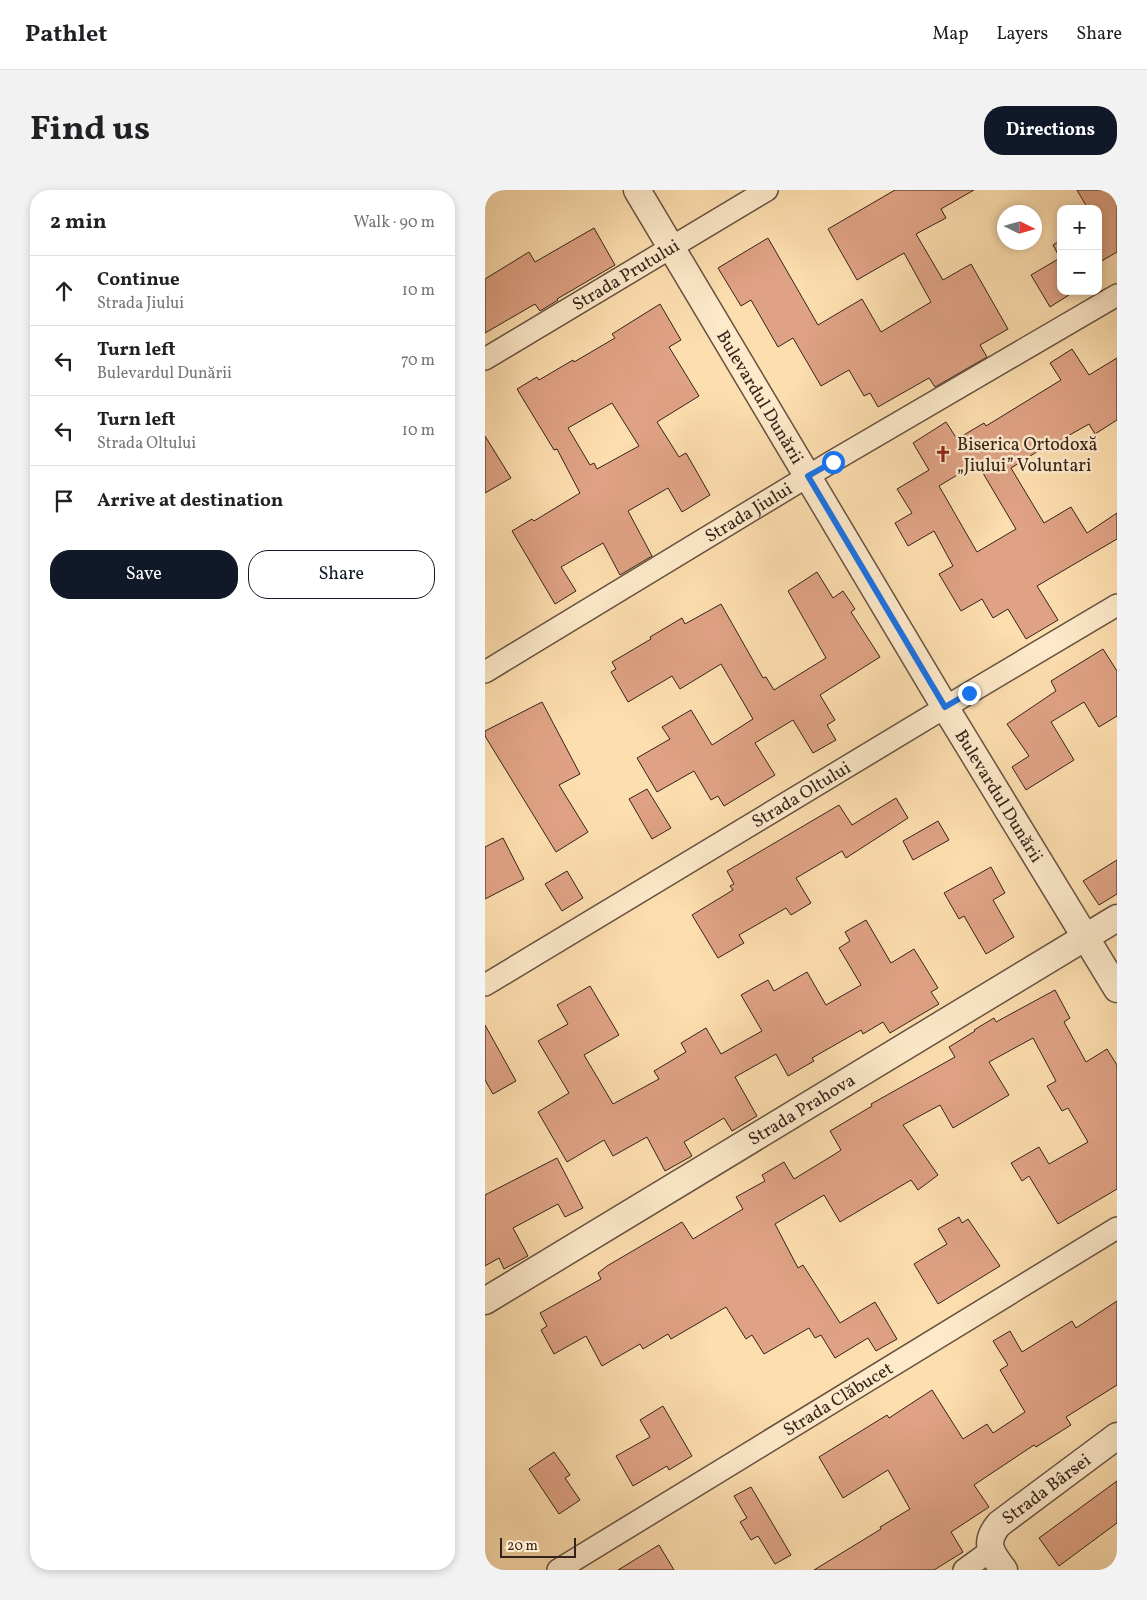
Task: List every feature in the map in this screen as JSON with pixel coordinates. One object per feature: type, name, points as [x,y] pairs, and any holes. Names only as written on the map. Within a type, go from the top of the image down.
[{"type":"street","name":"Bulevardul Dunării","points":[[637,190],[945,707],[1117,989]]},
{"type":"street","name":"Strada Prutului","points":[[485,359],[767,190]]},
{"type":"street","name":"Strada Jiului","points":[[485,672],[808,476],[1117,294]]},
{"type":"street","name":"Strada Oltului","points":[[485,985],[1117,605]]},
{"type":"street","name":"Strada Prahova","points":[[485,1301],[1117,918]]},
{"type":"street","name":"Strada Clăbucet","points":[[559,1570],[1117,1228]]},
{"type":"street","name":"Strada Bârsei","points":[[997,1560],[991,1537],[999,1524],[1117,1436]]},
{"type":"street","points":[[964,1570],[997,1560]]},
{"type":"building","points":[[895,190],[974,190],[941,209],[946,218],[916,234],[943,280],[971,264],[1008,329],[980,345],[987,357],[935,387],[929,378],[878,407],[870,393],[864,396],[849,370],[821,386],[793,338],[778,347],[751,300],[741,306],[718,268],[768,238],[818,325],[862,299],[881,332],[931,302],[904,253],[857,280],[828,229]]},
{"type":"building","points":[[1077,190],[1111,190],[1117,200],[1117,252],[1102,261],[1102,205],[1086,205]]},
{"type":"building","points":[[594,228],[615,265],[540,311],[535,304],[485,333],[485,279],[529,252],[535,262]]},
{"type":"building","points":[[1057,242],[1057,252],[1053,245]]},
{"type":"building","points":[[1057,260],[1057,295],[1069,295],[1050,307],[1031,275]]},
{"type":"building","points":[[660,304],[681,340],[669,347],[699,396],[657,422],[679,457],[686,453],[710,495],[682,512],[668,488],[628,511],[652,556],[620,575],[603,543],[561,567],[576,591],[555,604],[512,531],[532,519],[534,521],[580,493],[557,449],[554,450],[517,389],[537,377],[539,380],[573,360],[574,362],[615,338],[612,334]],"holes":[[[612,403],[639,446],[597,469],[594,463],[590,465],[568,428]]]},
{"type":"building","points":[[1072,349],[1089,375],[1117,358],[1117,420],[1095,434],[1089,424],[1052,445],[1051,443],[1011,468],[1044,523],[1071,507],[1087,533],[1117,513],[1117,539],[1037,586],[1058,620],[1026,639],[1008,609],[993,618],[982,599],[961,611],[939,574],[953,566],[934,531],[908,546],[895,523],[912,513],[897,489],[929,470],[913,443],[946,422],[957,439],[984,423],[986,426],[1061,380],[1050,363]],"holes":[[[977,463],[1016,529],[977,552],[939,486]]]},
{"type":"building","points":[[485,436],[511,478],[485,493]]},
{"type":"building","points":[[817,572],[833,598],[843,591],[855,609],[851,612],[880,657],[820,695],[835,720],[827,725],[836,740],[813,753],[793,720],[755,743],[775,775],[724,806],[718,796],[711,800],[694,771],[657,792],[637,758],[670,739],[662,727],[691,710],[712,745],[753,719],[721,664],[680,689],[672,676],[628,702],[611,672],[616,669],[612,662],[682,618],[685,624],[721,604],[763,678],[766,677],[774,690],[826,658],[788,591]]},
{"type":"building","points":[[1103,649],[1117,671],[1117,716],[1099,727],[1084,702],[1051,722],[1074,760],[1026,790],[1012,767],[1029,756],[1007,724],[1056,691],[1051,681]]},
{"type":"building","points":[[542,702],[580,774],[559,785],[588,832],[556,852],[485,736],[485,731]]},
{"type":"building","points":[[647,789],[671,828],[652,839],[629,799]]},
{"type":"building","points":[[896,798],[908,818],[846,858],[842,851],[796,878],[811,903],[791,915],[786,908],[739,935],[744,943],[718,958],[692,915],[733,890],[730,886],[734,884],[727,871],[839,805],[852,825]]},
{"type":"building","points":[[938,821],[949,840],[913,860],[903,841]]},
{"type":"building","points":[[503,838],[524,879],[485,899],[485,847]]},
{"type":"building","points":[[1117,860],[1117,894],[1099,905],[1083,881]]},
{"type":"building","points":[[991,867],[1005,893],[993,900],[1014,937],[986,954],[964,916],[959,919],[944,893]]},
{"type":"building","points":[[567,871],[583,898],[562,911],[545,884]]},
{"type":"building","points":[[866,920],[891,963],[914,949],[938,988],[931,992],[939,1004],[890,1033],[883,1022],[863,1034],[861,1030],[812,1058],[814,1061],[788,1076],[776,1054],[735,1077],[757,1116],[732,1131],[724,1118],[684,1142],[692,1156],[665,1171],[647,1137],[613,1156],[604,1140],[567,1162],[538,1112],[569,1093],[538,1041],[568,1024],[557,1005],[590,986],[619,1035],[584,1055],[613,1104],[659,1079],[654,1071],[686,1052],[681,1043],[706,1028],[721,1054],[762,1031],[741,995],[768,980],[774,991],[807,972],[826,1005],[861,985],[839,948],[850,941],[845,932]]},
{"type":"building","points":[[1055,990],[1070,1018],[1064,1022],[1086,1062],[1107,1049],[1117,1065],[1117,1189],[1058,1224],[1029,1176],[1022,1181],[1011,1163],[1039,1147],[1049,1164],[1088,1142],[1068,1108],[1062,1111],[1047,1086],[1056,1081],[1033,1038],[989,1062],[1009,1095],[953,1128],[940,1105],[903,1125],[938,1175],[918,1190],[911,1180],[840,1222],[824,1195],[775,1224],[798,1268],[803,1265],[840,1323],[875,1302],[897,1339],[876,1351],[868,1338],[835,1358],[821,1335],[815,1338],[809,1328],[764,1354],[752,1335],[746,1339],[726,1307],[671,1339],[668,1334],[643,1349],[640,1344],[602,1366],[586,1336],[554,1354],[541,1330],[547,1326],[540,1313],[601,1279],[598,1273],[607,1266],[682,1222],[693,1239],[743,1209],[736,1197],[765,1181],[762,1175],[784,1162],[794,1179],[835,1154],[841,1150],[830,1131],[872,1106],[871,1104],[955,1057],[949,1047],[974,1030],[994,1018],[996,1022]]},
{"type":"building","points":[[485,1025],[516,1081],[493,1094],[485,1080]]},
{"type":"building","points":[[557,1158],[583,1208],[565,1217],[558,1204],[513,1228],[528,1256],[504,1269],[499,1258],[485,1266],[485,1195]]},
{"type":"building","points":[[959,1217],[962,1223],[968,1219],[1000,1266],[938,1304],[914,1264],[947,1244],[938,1229]]},
{"type":"building","points":[[1117,1301],[1117,1385],[1066,1417],[1071,1425],[1036,1447],[1034,1445],[974,1485],[989,1507],[951,1532],[963,1552],[934,1570],[814,1570],[910,1509],[888,1470],[843,1498],[819,1457],[887,1415],[889,1418],[932,1390],[963,1439],[987,1424],[993,1433],[1025,1412],[1000,1370],[1008,1365],[993,1341],[1010,1331],[1022,1352],[1072,1321],[1076,1328]]},
{"type":"building","points":[[663,1406],[692,1456],[669,1470],[667,1466],[633,1486],[616,1456],[650,1437],[640,1420]]},
{"type":"building","points":[[554,1452],[570,1475],[565,1478],[580,1500],[559,1514],[529,1469]]},
{"type":"building","points":[[1117,1481],[1117,1523],[1059,1566],[1039,1538]]},
{"type":"building","points":[[751,1487],[791,1555],[775,1564],[758,1536],[751,1540],[740,1522],[747,1518],[734,1496]]},
{"type":"building","points":[[659,1545],[674,1570],[618,1570]]},
{"type":"place","name":"Biserica Ortodoxă „Jiului” Voluntari","points":[[943,454]]},
{"type":"route","points":[[833,462],[808,476],[945,707],[969,693]]}]
